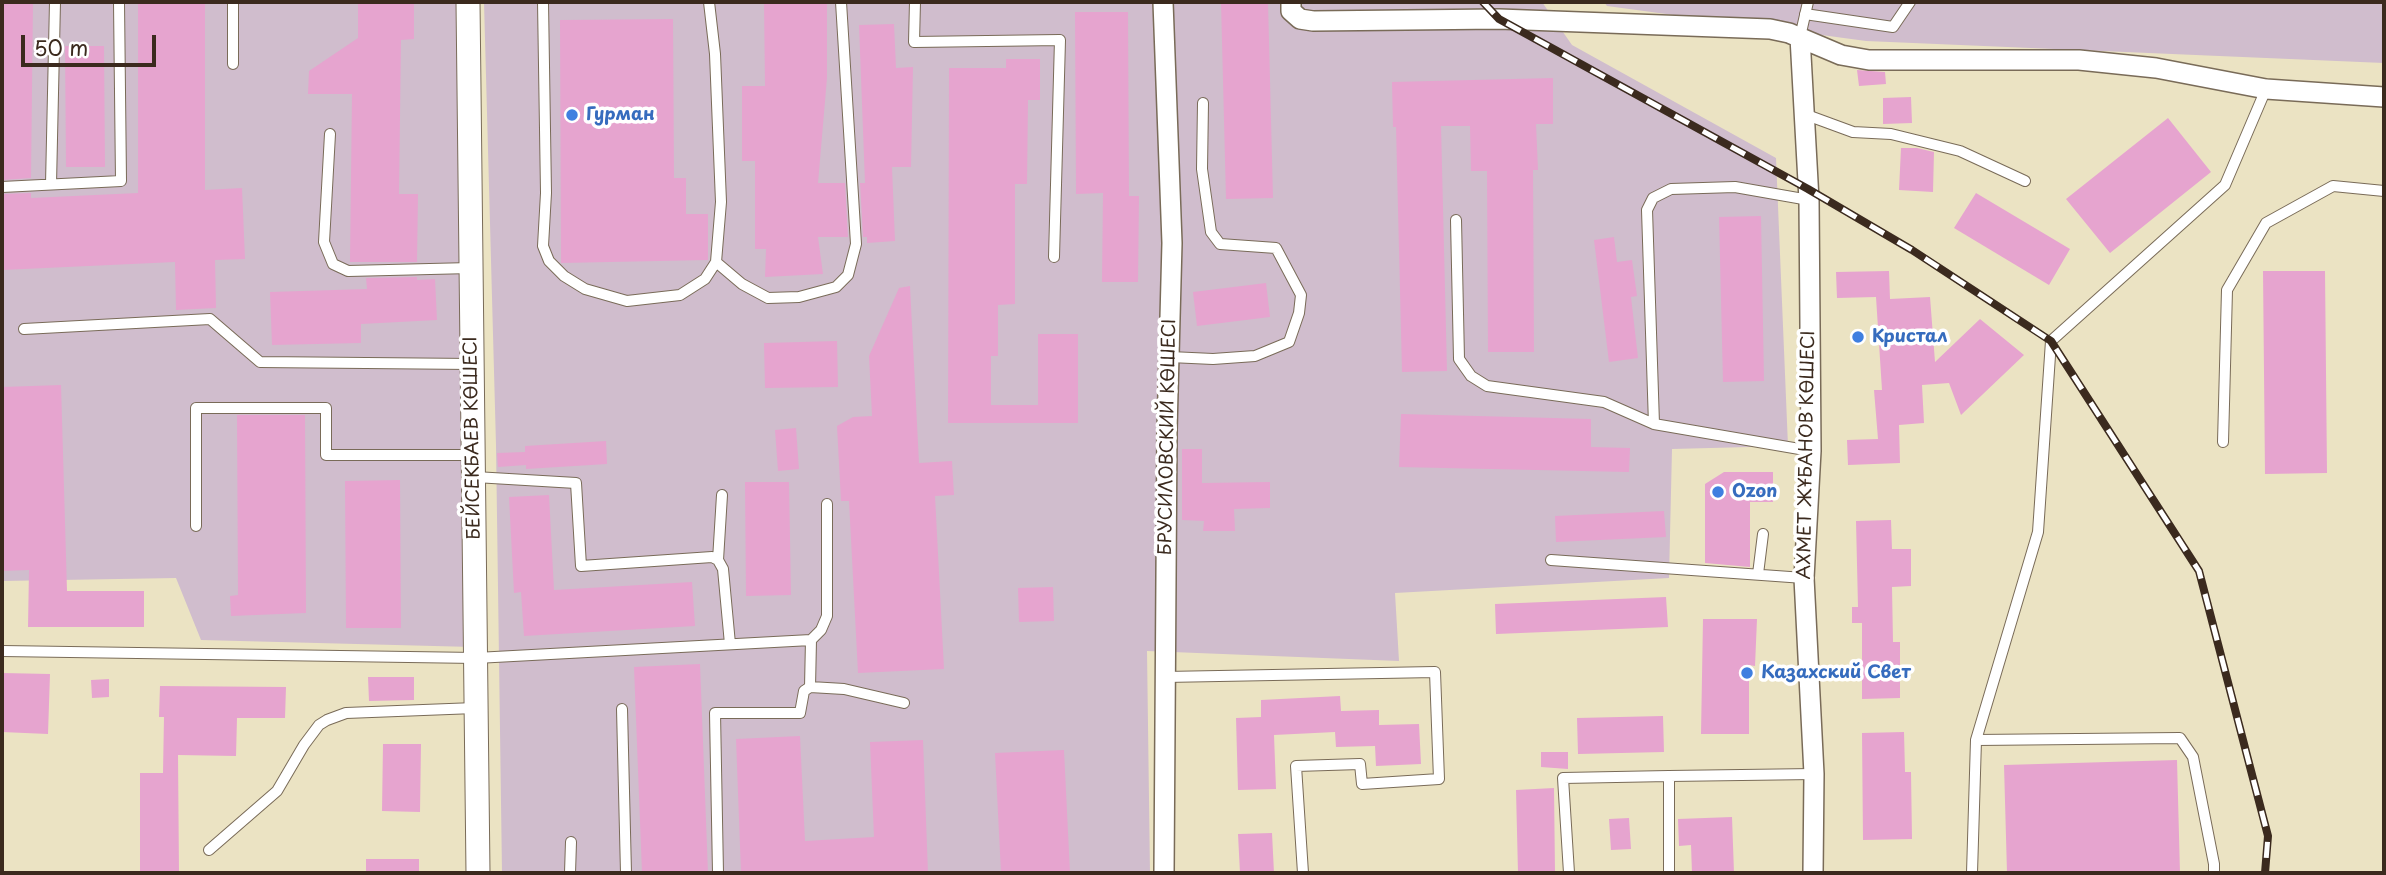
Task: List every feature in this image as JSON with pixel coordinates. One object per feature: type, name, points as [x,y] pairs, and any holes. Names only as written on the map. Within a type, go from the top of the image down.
[{"type":"street","name":"БЕЙСЕКБАЕВ КӨШЕСІ","points":[[468,2],[478,873]]},
{"type":"street","name":"БРУСИЛОВСКИЙ КӨШЕСІ","points":[[1163,2],[1172,243],[1164,873]]},
{"type":"street","points":[[1291,2],[1292,11],[1300,19],[1313,21],[1499,19],[1770,29],[1800,37],[1841,55],[1869,60],[2079,60],[2156,68],[2266,89],[2384,97]]},
{"type":"street","name":"АХМЕТ ЖҰБАНОВ КӨШЕСІ","points":[[1800,37],[1809,200],[1811,451],[1804,578],[1814,774],[1813,873]]},
{"type":"lane","points":[[51,184],[55,2]]},
{"type":"lane","points":[[2,187],[121,181],[119,2]]},
{"type":"lane","points":[[233,2],[233,64]]},
{"type":"lane","points":[[543,2],[546,193],[543,246],[549,261],[564,276],[585,289],[627,301],[680,295],[705,279],[716,262],[721,202],[715,54],[709,2]]},
{"type":"lane","points":[[716,262],[742,284],[768,298],[799,298],[836,287],[848,275],[856,244],[841,2]]},
{"type":"lane","points":[[915,2],[914,42],[1060,40],[1054,257]]},
{"type":"lane","points":[[1800,37],[1808,2]]},
{"type":"lane","points":[[1805,14],[1893,27],[1910,2]]},
{"type":"lane","points":[[1972,873],[1976,740],[2038,532],[2051,341],[2225,185],[2266,89]]},
{"type":"lane","points":[[1170,357],[1213,359],[1255,356],[1289,342],[1299,313],[1301,295],[1276,248],[1220,244],[1211,232],[1202,169],[1203,103]]},
{"type":"lane","points":[[1804,114],[1853,132],[1891,134],[1960,151],[2025,181]]},
{"type":"lane","points":[[330,134],[324,242],[333,264],[348,271],[471,268]]},
{"type":"lane","points":[[2223,442],[2227,290],[2266,223],[2333,186],[2384,191]]},
{"type":"lane","points":[[1654,424],[1647,210],[1653,198],[1671,189],[1735,187],[1809,200]]},
{"type":"lane","points":[[1457,220],[1459,359],[1471,376],[1487,386],[1604,402],[1654,424],[1811,451]]},
{"type":"lane","points":[[24,329],[209,319],[260,362],[473,363]]},
{"type":"lane","points":[[196,526],[196,408],[326,408],[326,455],[474,466],[576,483],[581,566],[712,557],[718,560]]},
{"type":"lane","points":[[722,495],[718,560],[723,569],[730,644]]},
{"type":"lane","points":[[2,651],[476,658],[811,640],[821,631],[827,616],[827,504]]},
{"type":"lane","points":[[1758,574],[1763,534]]},
{"type":"lane","points":[[1552,560],[1804,578]]},
{"type":"lane","points":[[810,687],[811,640]]},
{"type":"lane","points":[[1165,677],[1435,672],[1439,779],[1362,784],[1360,764],[1296,766],[1303,873]]},
{"type":"lane","points":[[718,873],[715,713],[800,713],[804,691],[810,687],[844,689],[904,703]]},
{"type":"lane","points":[[209,850],[277,791],[304,745],[319,725],[327,720],[346,713],[476,708]]},
{"type":"lane","points":[[622,709],[626,873]]},
{"type":"lane","points":[[1976,740],[2180,738],[2193,757],[2214,873]]},
{"type":"lane","points":[[1569,873],[1563,778],[1814,774]]},
{"type":"lane","points":[[1669,776],[1670,873]]},
{"type":"lane","points":[[570,873],[571,842]]},
{"type":"shaded area","points":[[2,2],[466,2],[473,647],[201,640],[176,578],[2,581]]},
{"type":"shaded area","points":[[484,2],[1542,2],[1572,45],[1776,158],[1788,446],[1672,449],[1669,578],[1395,593],[1399,661],[1147,651],[1150,873],[502,873],[496,445]]},
{"type":"shaded area","points":[[1604,2],[2384,2],[2384,63],[1866,41],[1607,6]]},
{"type":"building","points":[[2,2],[33,2],[31,178],[2,180]]},
{"type":"building","points":[[138,2],[205,2],[205,190],[242,188],[245,259],[215,260],[216,308],[176,310],[175,262],[2,270],[2,194],[31,193],[31,198],[138,193]]},
{"type":"building","points":[[358,2],[414,2],[414,39],[401,40],[399,194],[418,194],[417,262],[350,262],[352,94],[308,94],[309,71],[358,38]]},
{"type":"building","points":[[764,2],[827,2],[827,78],[818,183],[845,183],[848,237],[818,237],[823,274],[765,277],[766,249],[755,249],[755,161],[742,161],[742,86],[765,86]]},
{"type":"building","points":[[1221,2],[1268,2],[1273,198],[1226,199]]},
{"type":"building","points":[[1075,12],[1128,12],[1129,196],[1139,196],[1138,282],[1102,282],[1103,193],[1076,194]]},
{"type":"building","points":[[673,19],[674,178],[686,178],[686,214],[708,214],[708,260],[561,263],[560,20]]},
{"type":"building","points":[[894,24],[896,68],[913,67],[911,167],[892,167],[895,241],[867,243],[867,237],[863,237],[860,183],[865,183],[859,25]]},
{"type":"building","points":[[65,46],[104,46],[105,167],[66,167]]},
{"type":"building","points":[[1006,59],[1040,59],[1040,100],[1028,100],[1027,184],[1015,184],[1015,304],[998,305],[998,356],[991,356],[991,405],[1038,405],[1038,334],[1078,334],[1078,423],[948,423],[949,68],[1006,68]]},
{"type":"building","points":[[1857,70],[1885,72],[1886,84],[1859,86]]},
{"type":"building","points":[[1553,78],[1553,124],[1536,124],[1538,170],[1533,170],[1534,352],[1488,352],[1487,171],[1471,171],[1470,126],[1441,126],[1447,371],[1402,372],[1396,127],[1393,127],[1392,82]]},
{"type":"building","points":[[1911,97],[1912,123],[1883,124],[1883,98]]},
{"type":"building","points":[[2168,118],[2211,172],[2110,253],[2066,199]]},
{"type":"building","points":[[1901,148],[1934,152],[1933,192],[1899,190]]},
{"type":"building","points":[[1976,193],[2070,249],[2049,285],[1954,228]]},
{"type":"building","points":[[1761,216],[1764,381],[1723,382],[1719,217]]},
{"type":"building","points":[[1614,237],[1617,262],[1632,260],[1637,296],[1631,297],[1638,358],[1609,362],[1594,240]]},
{"type":"building","points":[[1889,271],[1890,299],[1930,297],[1935,362],[1980,319],[2024,355],[1961,415],[1949,383],[1922,385],[1924,423],[1899,425],[1900,463],[1848,465],[1847,440],[1878,439],[1874,390],[1882,390],[1876,297],[1837,298],[1836,272]]},
{"type":"building","points":[[2263,271],[2325,271],[2327,473],[2265,474]]},
{"type":"building","points":[[417,277],[417,280],[435,279],[437,320],[361,324],[361,343],[272,345],[270,292],[367,289],[366,278]]},
{"type":"building","points":[[1266,283],[1270,317],[1197,326],[1193,292]]},
{"type":"building","points":[[910,286],[919,463],[952,461],[954,495],[935,496],[944,669],[858,673],[849,501],[841,501],[837,426],[853,417],[872,416],[869,356],[899,288]]},
{"type":"building","points":[[837,341],[838,387],[765,388],[764,343]]},
{"type":"building","points":[[61,385],[67,591],[144,591],[144,627],[28,627],[29,570],[2,571],[2,387]]},
{"type":"building","points":[[1401,414],[1591,419],[1591,447],[1630,448],[1629,472],[1399,467]]},
{"type":"building","points":[[237,415],[305,415],[306,613],[231,616],[230,596],[238,595]]},
{"type":"building","points":[[796,428],[799,469],[778,471],[775,430]]},
{"type":"building","points":[[606,441],[607,464],[526,469],[526,465],[498,467],[497,453],[525,452],[525,446]]},
{"type":"building","points":[[1182,449],[1202,449],[1202,483],[1270,482],[1270,508],[1234,509],[1235,531],[1203,531],[1204,521],[1182,520]]},
{"type":"building","points":[[1724,472],[1773,472],[1773,502],[1750,502],[1750,567],[1705,563],[1705,484]]},
{"type":"building","points":[[400,480],[401,628],[346,628],[345,481]]},
{"type":"building","points":[[745,482],[789,482],[791,595],[746,596]]},
{"type":"building","points":[[549,495],[554,590],[692,582],[695,626],[524,636],[521,592],[514,593],[509,497]]},
{"type":"building","points":[[1664,511],[1666,537],[1556,542],[1555,516]]},
{"type":"building","points":[[1891,520],[1892,549],[1911,549],[1911,586],[1892,587],[1893,642],[1900,642],[1900,698],[1862,699],[1862,623],[1852,623],[1852,607],[1858,607],[1856,521]]},
{"type":"building","points":[[1053,587],[1054,621],[1019,622],[1018,588]]},
{"type":"building","points":[[1666,597],[1668,627],[1496,634],[1495,604]]},
{"type":"building","points":[[1703,619],[1757,619],[1755,666],[1749,665],[1749,734],[1701,734]]},
{"type":"building","points":[[700,664],[708,873],[642,873],[634,667]]},
{"type":"building","points":[[2,673],[50,674],[48,734],[2,732]]},
{"type":"building","points":[[368,677],[414,677],[414,700],[369,701]]},
{"type":"building","points":[[109,679],[109,697],[92,698],[91,680]]},
{"type":"building","points":[[160,686],[286,687],[285,718],[237,718],[236,756],[178,755],[179,873],[140,873],[140,773],[163,773],[164,717],[159,717]]},
{"type":"building","points":[[1340,696],[1341,711],[1379,710],[1379,725],[1419,724],[1421,764],[1376,766],[1375,746],[1336,747],[1335,732],[1274,735],[1276,789],[1238,790],[1236,718],[1261,717],[1261,700]]},
{"type":"building","points":[[1663,716],[1664,752],[1578,754],[1577,718]]},
{"type":"building","points":[[1904,732],[1905,772],[1911,772],[1912,839],[1863,840],[1862,733]]},
{"type":"building","points":[[800,736],[805,841],[874,837],[870,742],[923,740],[928,873],[741,873],[736,739]]},
{"type":"building","points":[[383,744],[421,744],[420,812],[382,811]]},
{"type":"building","points":[[1064,750],[1070,873],[1001,873],[995,753]]},
{"type":"building","points":[[1541,752],[1568,752],[1568,769],[1541,767]]},
{"type":"building","points":[[2177,760],[2180,873],[2007,873],[2004,765]]},
{"type":"building","points":[[1554,788],[1555,873],[1518,873],[1516,790]]},
{"type":"building","points":[[1732,817],[1734,873],[1692,873],[1691,845],[1679,846],[1678,819]]},
{"type":"building","points":[[1629,818],[1631,849],[1611,850],[1609,819]]},
{"type":"building","points":[[1272,833],[1274,873],[1240,873],[1238,834]]},
{"type":"building","points":[[366,859],[419,859],[419,873],[366,873]]},
{"type":"railway","points":[[1483,2],[1499,19],[1808,189],[1912,250],[2051,341],[2199,571],[2268,836],[2265,873]]},
{"type":"place","name":"Гурман","points":[[572,115]]},
{"type":"place","name":"Кристал","points":[[1858,337]]},
{"type":"place","name":"Ozon","points":[[1718,492]]},
{"type":"place","name":"Казахский Свет","points":[[1747,673]]}]
